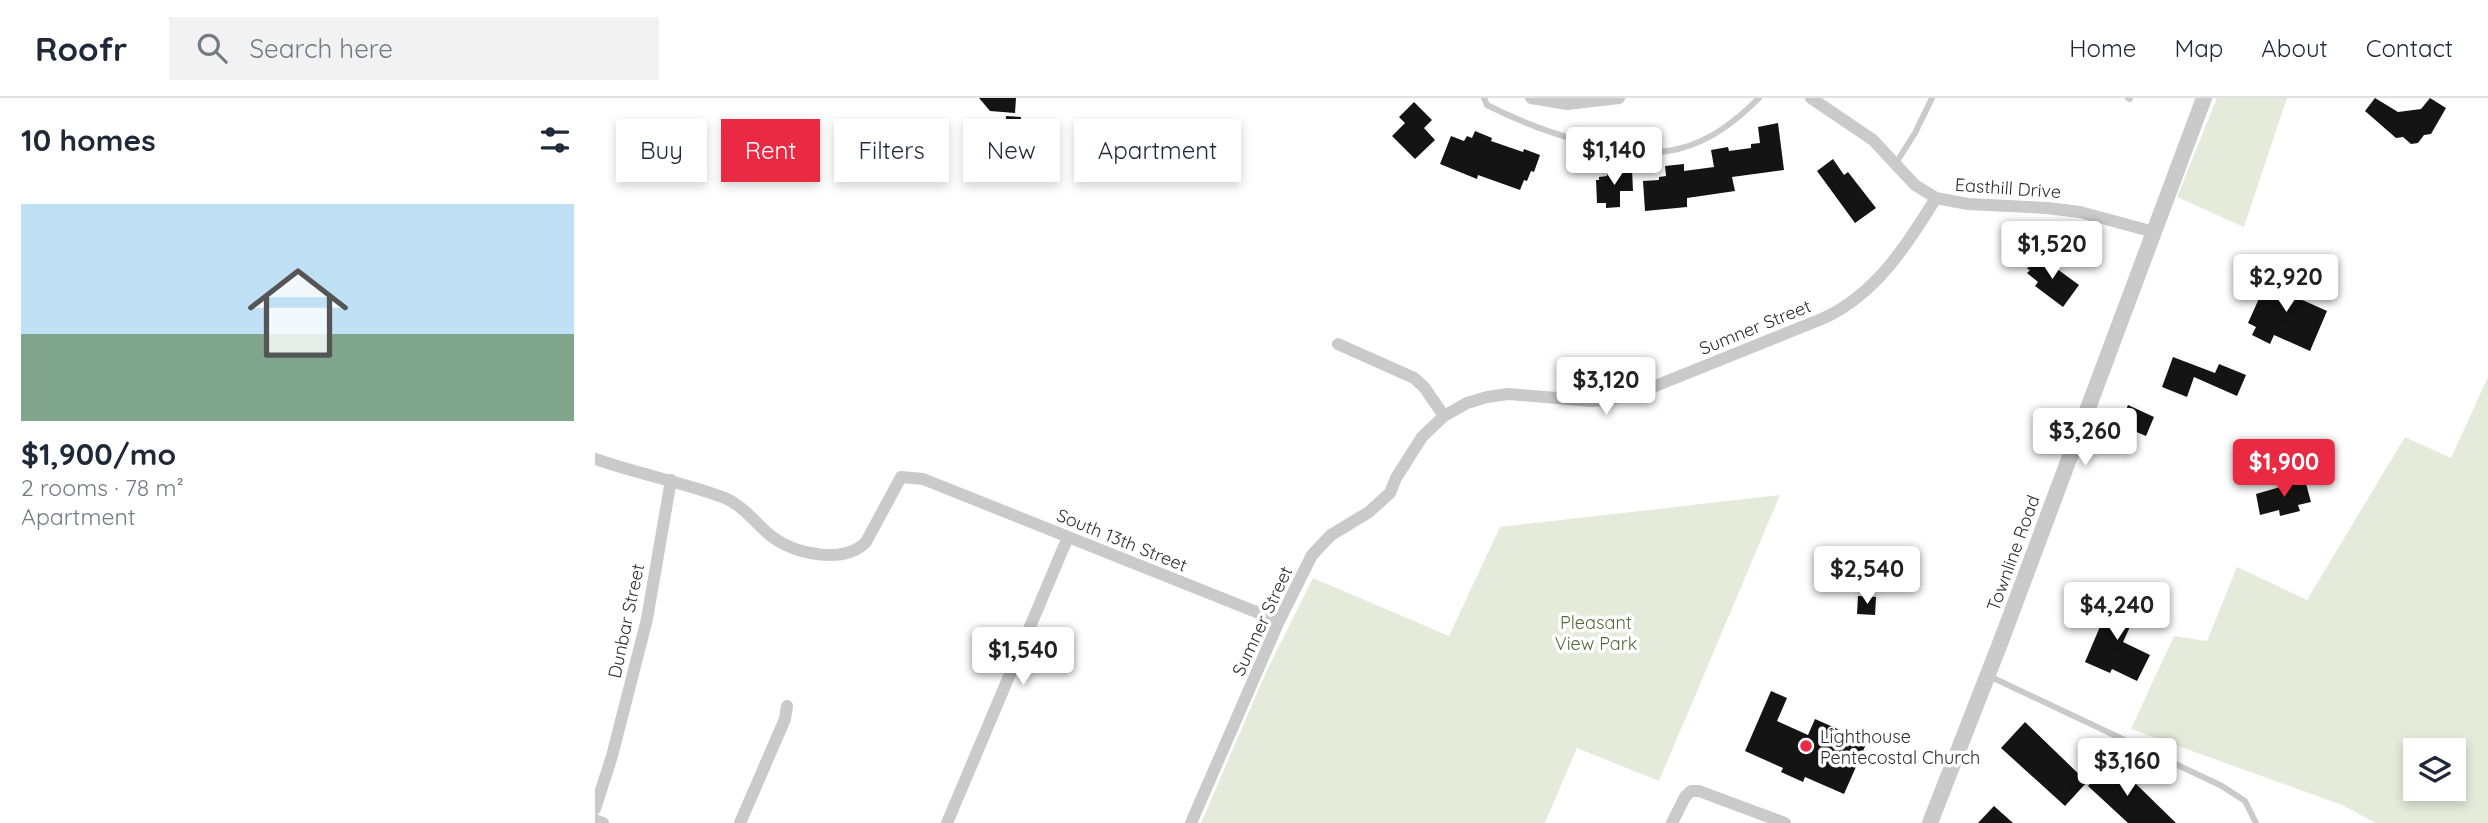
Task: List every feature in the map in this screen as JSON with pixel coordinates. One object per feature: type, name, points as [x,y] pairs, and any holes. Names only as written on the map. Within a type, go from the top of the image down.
[{"type":"street","points":[[1531,98],[1567,104],[1619,98]]},
{"type":"street","name":"Easthill Drive","points":[[1811,98],[1873,140],[1915,185],[1936,198],[1968,204],[2080,212],[2154,232]]},
{"type":"street","name":"Townline Road","points":[[1930,823],[2204,98]]},
{"type":"street","name":"Sumner Street","points":[[1191,823],[1279,621],[1318,547],[1331,535],[1369,512],[1390,493],[1422,437],[1444,416],[1467,403],[1508,394],[1592,401],[1622,397],[1824,318],[1847,306],[1877,281],[1909,240],[1936,198]]},
{"type":"street","points":[[1338,344],[1414,378],[1424,387],[1444,416]]},
{"type":"street","points":[[595,459],[671,480]]},
{"type":"street","name":"South 13th Street","points":[[671,480],[730,500],[781,542],[831,555],[846,554],[859,549],[866,542],[901,477],[923,479],[1279,621]]},
{"type":"street","name":"Dunbar Street","points":[[595,809],[612,756],[647,619],[671,480]]},
{"type":"street","points":[[947,823],[1068,537]]},
{"type":"street","points":[[740,823],[785,719],[787,706]]},
{"type":"street","points":[[1672,823],[1682,801],[1691,791],[1699,791],[1785,823]]},
{"type":"street","points":[[595,820],[603,823]]},
{"type":"lane","points":[[1485,98],[1487,105],[1517,121],[1588,144],[1646,152],[1677,149],[1711,137],[1740,117],[1759,98]]},
{"type":"lane","points":[[1896,163],[1932,98]]},
{"type":"lane","points":[[1987,676],[2222,786],[2245,802],[2256,823]]},
{"type":"green space","points":[[2217,98],[2287,98],[2244,227],[2177,197]]},
{"type":"green space","points":[[2488,377],[2488,823],[2376,823],[2342,805],[2131,729],[2174,636],[2207,641],[2237,567],[2307,600],[2405,437],[2451,458]]},
{"type":"green space","name":"Pleasant View Park","points":[[1780,495],[1659,781],[1577,748],[1545,823],[1201,823],[1267,670],[1313,578],[1449,636],[1500,527]]},
{"type":"building","points":[[979,98],[1016,98],[1015,113],[990,111]]},
{"type":"building","points":[[2375,98],[2398,112],[2421,109],[2430,98],[2446,108],[2431,134],[2424,135],[2418,143],[2411,144],[2403,137],[2396,138],[2365,111]]},
{"type":"building","points":[[1414,102],[1432,120],[1424,128],[1435,140],[1415,159],[1392,136],[1405,123],[1399,117]]},
{"type":"building","points":[[1006,116],[1021,117],[1021,119],[1006,119]]},
{"type":"building","points":[[1778,123],[1784,170],[1732,177],[1735,191],[1687,198],[1687,207],[1645,211],[1643,181],[1659,180],[1659,177],[1666,176],[1665,166],[1684,164],[1684,171],[1714,167],[1711,150],[1728,147],[1729,151],[1751,148],[1751,144],[1760,143],[1758,127]]},
{"type":"building","points":[[1475,131],[1492,138],[1491,141],[1540,155],[1534,172],[1531,171],[1527,181],[1524,180],[1520,190],[1478,175],[1477,179],[1440,164],[1451,136],[1464,141],[1467,136],[1472,138]]},
{"type":"building","points":[[1833,159],[1844,175],[1848,172],[1876,208],[1855,223],[1817,171]]},
{"type":"building","points":[[1632,169],[1633,191],[1620,191],[1620,207],[1606,208],[1606,203],[1597,203],[1596,180],[1599,180],[1599,177],[1607,176],[1607,170]]},
{"type":"building","points":[[2038,255],[2079,285],[2063,307],[2035,286],[2038,282],[2027,273]]},
{"type":"building","points":[[2280,267],[2297,275],[2289,294],[2327,311],[2310,351],[2274,335],[2270,344],[2252,335],[2256,327],[2248,323],[2266,283],[2272,286]]},
{"type":"building","points":[[2173,357],[2215,373],[2219,364],[2246,375],[2237,396],[2194,377],[2187,397],[2162,387]]},
{"type":"building","points":[[2128,405],[2154,417],[2146,436],[2120,425]]},
{"type":"building","points":[[2305,480],[2311,502],[2298,505],[2300,511],[2280,516],[2279,510],[2260,515],[2256,494]]},
{"type":"building","points":[[1858,596],[1876,597],[1875,615],[1857,614]]},
{"type":"building","points":[[2113,596],[2139,607],[2123,642],[2150,655],[2137,681],[2112,669],[2110,673],[2085,662]]},
{"type":"building","name":"Lighthouse Pentecostal Church","points":[[1771,691],[1787,698],[1777,721],[1808,735],[1815,719],[1867,742],[1844,794],[1805,777],[1803,782],[1781,772],[1783,768],[1745,751]]},
{"type":"building","points":[[2025,722],[2087,782],[2065,806],[2001,748]]},
{"type":"building","points":[[2110,762],[2176,823],[2128,823],[2088,786]]},
{"type":"building","points":[[1994,806],[2013,823],[1978,823]]},
{"type":"place","name":"Lighthouse Pentecostal Church","points":[[1806,746]]}]
